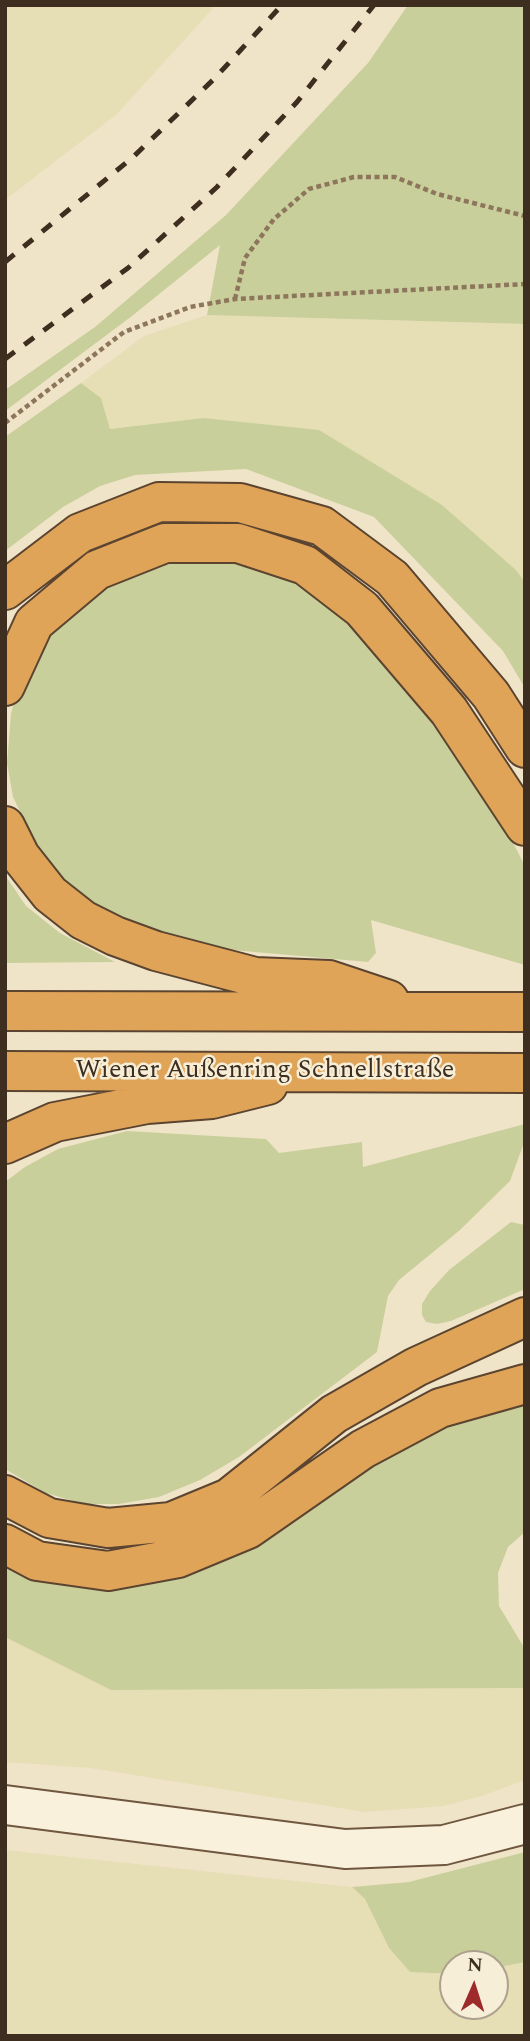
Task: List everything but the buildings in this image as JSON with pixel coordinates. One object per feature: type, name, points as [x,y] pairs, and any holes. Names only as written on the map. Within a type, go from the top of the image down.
[{"type":"highway","points":[[5,590],[80,533],[159,502],[240,503],[322,526],[393,578],[491,695],[525,748]]},
{"type":"highway","points":[[5,686],[34,624],[97,570],[165,542],[238,543],[305,565],[362,609],[449,711],[525,827]]},
{"type":"highway","points":[[5,826],[20,856],[50,894],[82,920],[115,936],[156,951],[255,977],[329,980],[417,1010]]},
{"type":"highway","points":[[5,1011],[525,1012]]},
{"type":"highway","points":[[5,1144],[55,1122],[147,1104],[212,1099],[323,1070]]},
{"type":"highway","name":"Wiener Außenring Schnellstraße","points":[[5,1071],[323,1070],[525,1073]]},
{"type":"highway","points":[[5,1495],[49,1518],[108,1528],[171,1522],[229,1498],[334,1414],[416,1367],[525,1317]]},
{"type":"highway","points":[[5,1544],[37,1561],[107,1571],[178,1558],[248,1529],[363,1449],[440,1408],[525,1384]]},
{"type":"main road","points":[[5,1805],[345,1849],[444,1845],[525,1824]]},
{"type":"path","points":[[235,299],[245,258],[274,219],[309,188],[354,177],[395,177],[437,194],[525,216]]},
{"type":"path","points":[[5,423],[124,332],[190,307],[235,299],[525,284]]},
{"type":"shaded area","points":[[5,5],[216,5],[117,114],[5,200]]},
{"type":"shaded area","points":[[207,315],[525,324],[525,582],[516,570],[442,505],[203,418],[110,429],[101,398],[81,383],[144,336]]},
{"type":"shaded area","points":[[5,1637],[111,1690],[525,1688],[525,1780],[482,1796],[443,1806],[365,1812],[90,1768],[5,1762]]},
{"type":"shaded area","points":[[5,1850],[352,1887],[365,1899],[389,1948],[410,1972],[439,1973],[439,2020],[509,2020],[509,1965],[525,1962],[525,2036],[5,2036]]},
{"type":"green space","points":[[408,5],[525,5],[525,324],[207,315],[220,245],[132,316],[5,411],[5,390],[95,327],[226,215],[368,63]]},
{"type":"green space","points":[[81,383],[101,398],[110,429],[203,418],[319,430],[442,505],[516,570],[525,582],[525,688],[503,651],[374,517],[246,469],[135,475],[100,486],[63,507],[5,551],[5,437]]},
{"type":"green space","points":[[216,554],[288,574],[317,594],[366,639],[451,745],[508,833],[525,866],[525,965],[371,920],[376,953],[368,962],[232,950],[117,920],[84,901],[43,859],[13,797],[7,763],[11,714],[18,685],[35,648],[113,572]]},
{"type":"green space","points":[[5,875],[26,906],[60,933],[115,962],[5,963]]},
{"type":"green space","points":[[525,1124],[525,1140],[510,1181],[460,1230],[399,1280],[388,1296],[377,1352],[239,1457],[200,1480],[159,1497],[119,1504],[84,1504],[46,1493],[5,1469],[5,1182],[25,1167],[58,1149],[127,1131],[266,1139],[279,1153],[362,1142],[363,1167]]},
{"type":"green space","points":[[511,1222],[525,1225],[525,1289],[451,1321],[437,1324],[426,1322],[422,1315],[422,1304],[430,1291],[449,1270]]},
{"type":"green space","points":[[525,1402],[525,1532],[508,1547],[498,1573],[499,1606],[525,1649],[525,1688],[111,1690],[5,1637],[5,1558],[104,1581],[408,1435]]},
{"type":"green space","points":[[525,1852],[525,1962],[509,1965],[509,1950],[439,1950],[439,1973],[410,1972],[389,1948],[365,1899],[352,1887],[409,1882]]},
{"type":"railway","points":[[5,262],[132,158],[215,78],[282,5]]},
{"type":"railway","points":[[5,359],[128,268],[217,187],[297,102],[374,5]]}]
